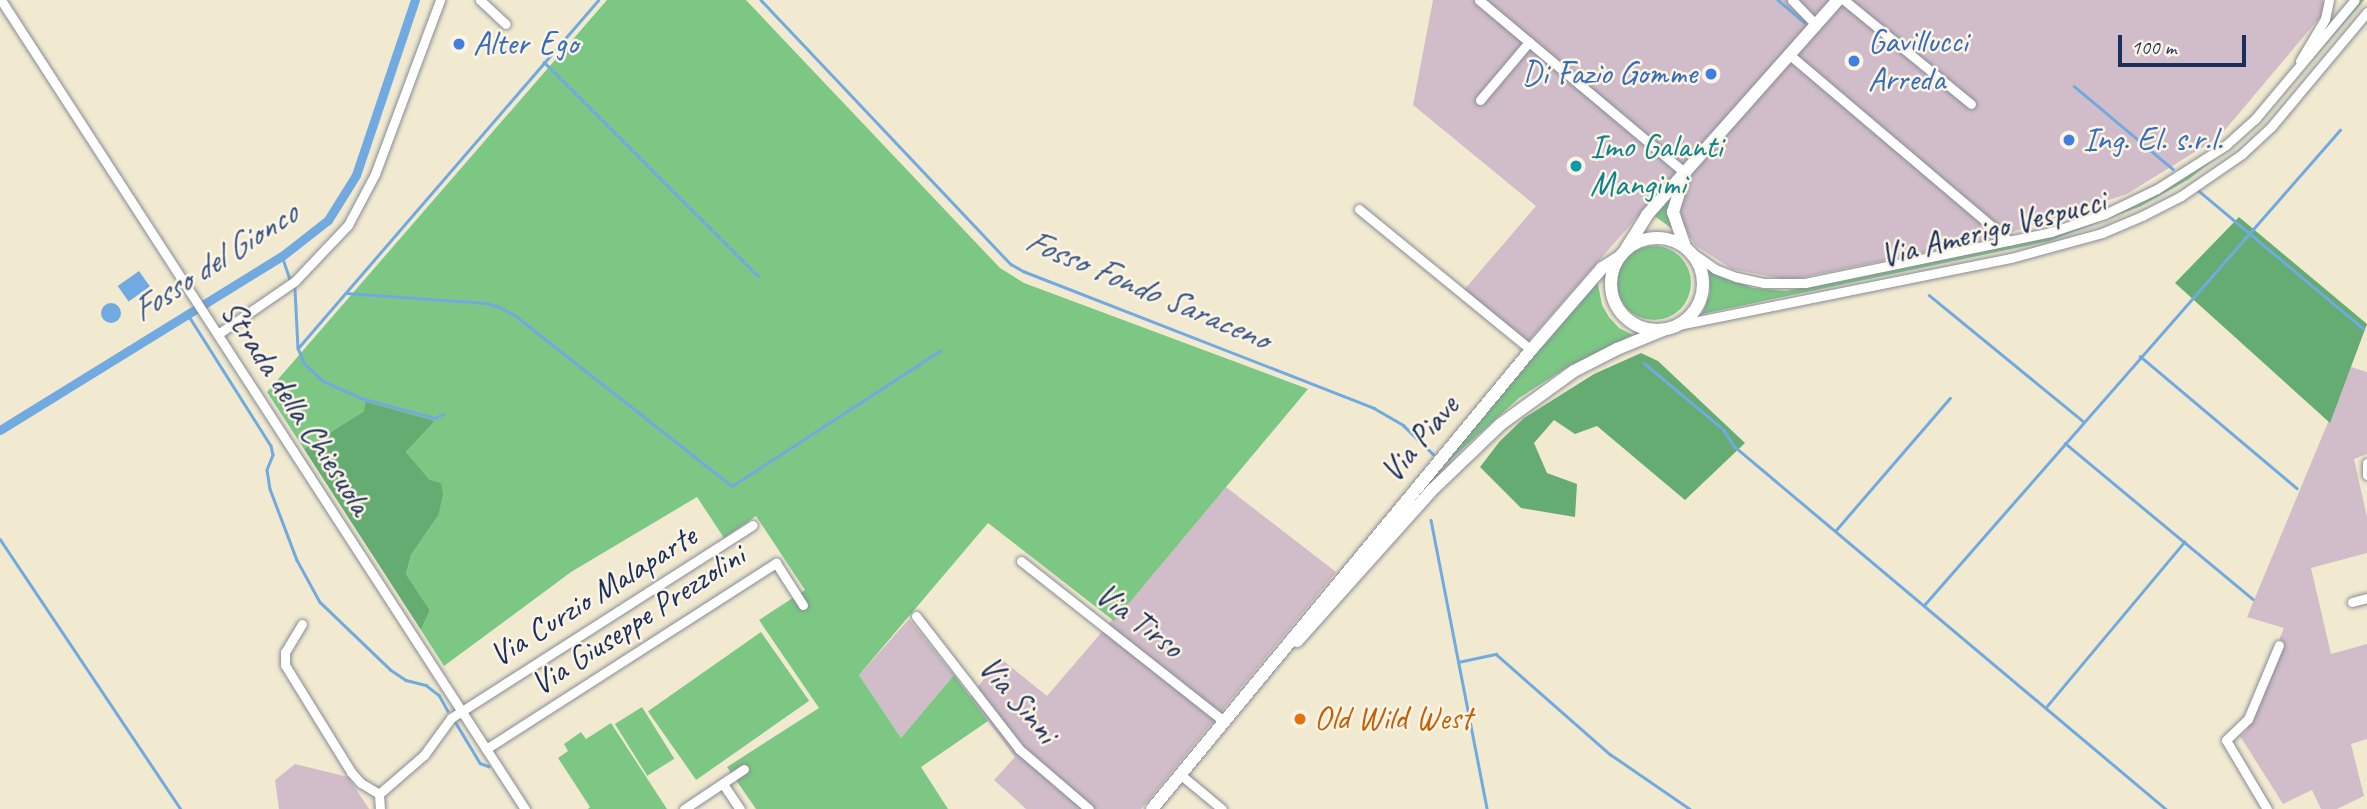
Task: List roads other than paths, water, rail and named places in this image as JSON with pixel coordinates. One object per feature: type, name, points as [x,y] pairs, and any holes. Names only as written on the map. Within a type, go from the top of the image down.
[{"type":"main road","name":"Via Piave","points":[[1152,809],[1531,350],[1602,268],[1622,254],[1647,215],[1838,0]]},
{"type":"main road","name":"Via Piave","points":[[1686,174],[1673,206],[1674,218],[1688,249]]},
{"type":"main road","points":[[1648,238],[1674,240],[1688,249],[1701,271],[1703,292],[1698,305],[1678,325],[1663,330],[1633,324],[1622,315],[1610,287],[1612,272],[1622,254],[1648,238]]},
{"type":"main road","name":"Via Piave","points":[[1274,663],[1332,606],[1430,492],[1501,424],[1574,371],[1663,330]]},
{"type":"street","name":"Strada della Chiesuola","points":[[1,0],[525,809]]},
{"type":"street","points":[[218,334],[295,281],[348,225],[375,174],[440,0]]},
{"type":"street","points":[[480,0],[506,24]]},
{"type":"street","points":[[1479,0],[1686,174]]},
{"type":"street","points":[[1792,0],[1816,26]]},
{"type":"street","points":[[1844,0],[1971,104]]},
{"type":"street","points":[[2291,77],[2325,19],[2329,0]]},
{"type":"street","name":"Via Amerigo Vespucci","points":[[1688,249],[1715,269],[1736,277],[1785,284],[1824,280],[2051,232],[2105,214],[2197,166],[2255,119],[2356,0]]},
{"type":"street","name":"Via Amerigo Vespucci","points":[[1678,325],[2011,258],[2102,233],[2142,216],[2181,196],[2242,154],[2271,127],[2367,12]]},
{"type":"street","points":[[1480,100],[1529,42]]},
{"type":"street","points":[[1791,56],[2009,241]]},
{"type":"street","points":[[1359,209],[1531,350]]},
{"type":"street","points":[[2367,463],[2367,475]]},
{"type":"street","name":"Via Curzio Malaparte","points":[[379,794],[424,755],[443,725],[461,711],[753,525]]},
{"type":"street","name":"Via Tirso","points":[[1021,561],[1225,722]]},
{"type":"street","name":"Via Giuseppe Prezzolini","points":[[486,749],[776,563],[803,605]]},
{"type":"street","points":[[2352,602],[2367,598]]},
{"type":"street","name":"Via Sinni","points":[[916,616],[1019,749],[1089,809]]},
{"type":"street","points":[[302,624],[285,652],[285,665],[351,772],[361,783],[379,794],[380,809]]},
{"type":"street","points":[[2267,809],[2226,740],[2248,719],[2279,645]]},
{"type":"street","points":[[684,809],[744,769]]},
{"type":"street","points":[[1181,775],[1222,809]]},
{"type":"street","points":[[723,783],[740,809]]},
{"type":"water","points":[[139,271],[150,287],[129,301],[118,286]]},
{"type":"water","points":[[111,303],[118,306],[121,313],[118,320],[111,323],[104,320],[101,313],[104,306]]},
{"type":"waterway","name":"Fosso del Gionco","points":[[0,430],[282,256],[328,220],[356,175],[415,0]]},
{"type":"waterway","points":[[298,348],[598,0]]},
{"type":"waterway","name":"Fosso Fondo Saraceno","points":[[761,0],[1011,264],[1374,408],[1403,425],[1433,454]]},
{"type":"waterway","points":[[1778,0],[1804,22]]},
{"type":"waterway","points":[[544,62],[758,276]]},
{"type":"waterway","points":[[2074,86],[2173,169]]},
{"type":"waterway","points":[[1925,604],[2340,130]]},
{"type":"waterway","points":[[2199,191],[2363,328]]},
{"type":"waterway","points":[[282,256],[290,279]]},
{"type":"waterway","points":[[295,289],[298,348],[304,363],[323,381],[361,398],[435,418],[443,414]]},
{"type":"waterway","points":[[346,293],[486,303],[500,307],[516,316],[732,486],[940,351]]},
{"type":"waterway","points":[[1929,295],[2084,422]]},
{"type":"waterway","points":[[187,313],[271,446],[273,455],[267,470],[270,489],[297,560],[320,602],[391,670],[406,680],[426,685],[439,695],[448,711]]},
{"type":"waterway","points":[[2140,356],[2297,488]]},
{"type":"waterway","points":[[1644,363],[1724,430],[1734,446],[2166,809]]},
{"type":"waterway","points":[[1836,530],[1950,398]]},
{"type":"waterway","points":[[2065,443],[2253,599]]},
{"type":"waterway","name":"Fosso Fondo Saraceno","points":[[1431,520],[1487,809]]},
{"type":"waterway","points":[[0,539],[181,809]]},
{"type":"waterway","points":[[2047,706],[2184,542]]},
{"type":"waterway","points":[[1458,662],[1496,654],[1610,754],[1690,809]]},
{"type":"waterway","points":[[456,723],[480,763],[488,766]]},
{"type":"place","name":"Alter Ego","points":[[459,44]]},
{"type":"place","name":"Gavillucci Arreda","points":[[1854,61]]},
{"type":"place","name":"Di Fazio Gomme","points":[[1711,74]]},
{"type":"place","name":"Ing. El. s.r.l.","points":[[2069,140]]},
{"type":"place","name":"Imo Galanti Mangimi","points":[[1576,166]]},
{"type":"place","name":"Old Wild West","points":[[1300,719]]}]
